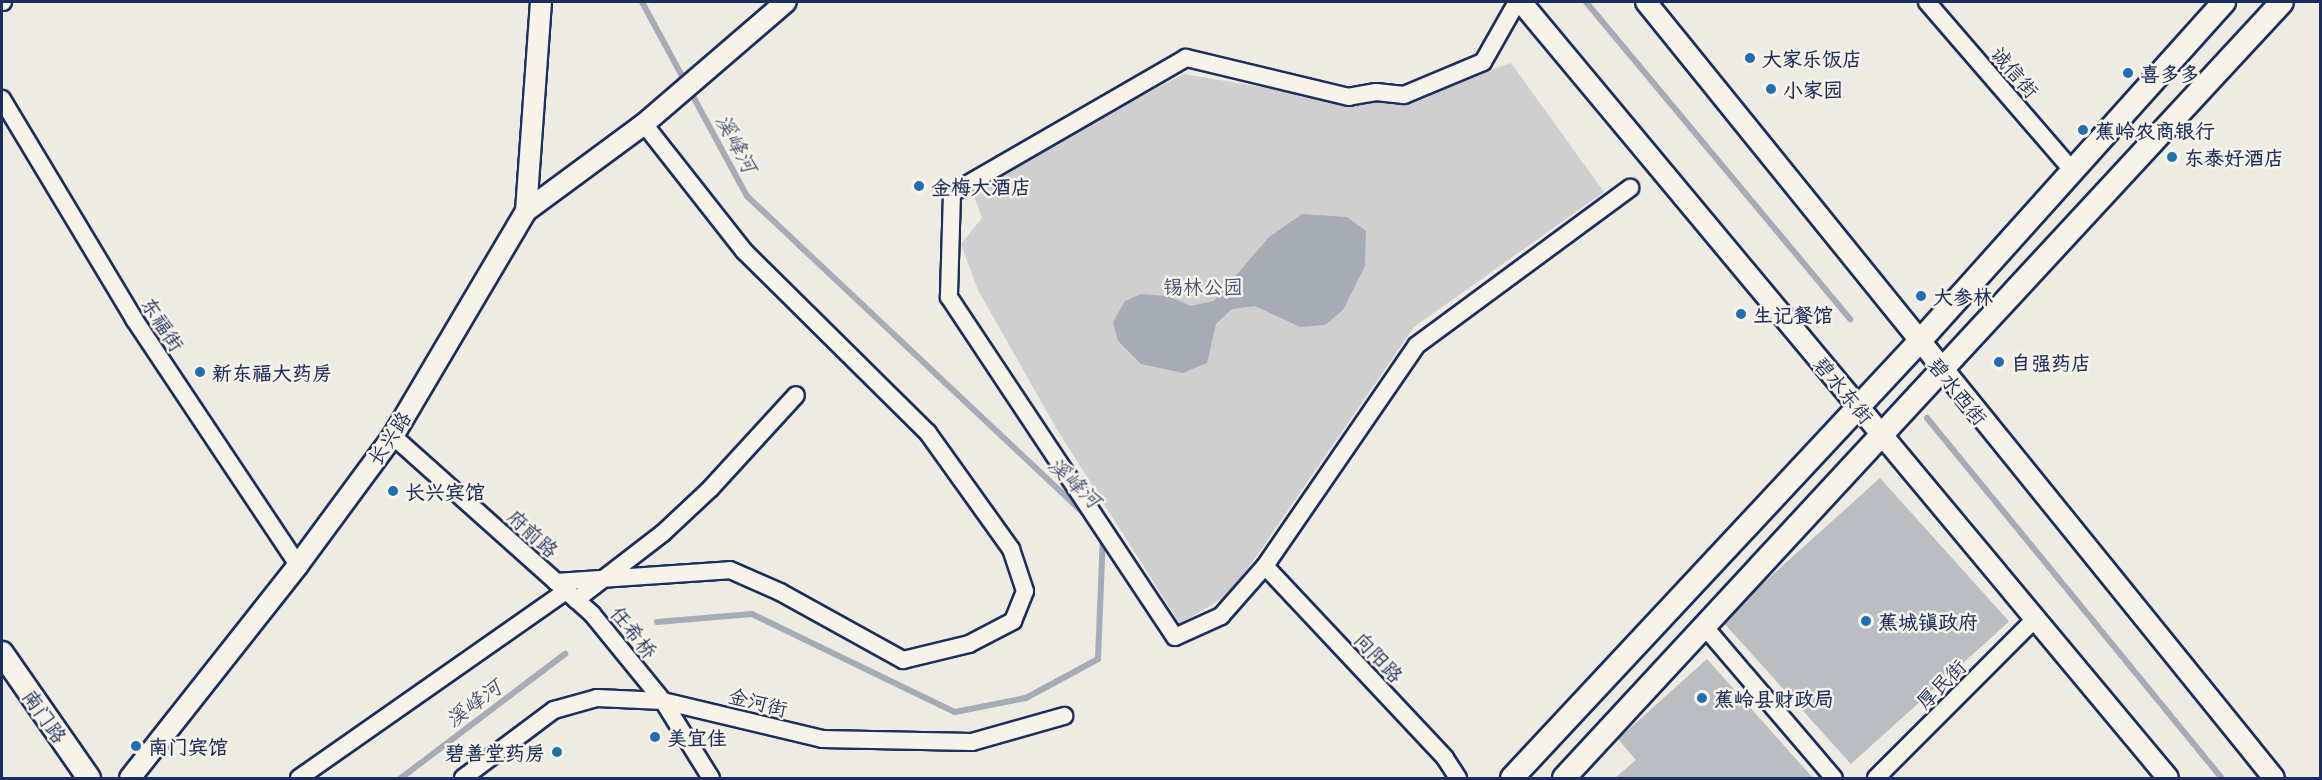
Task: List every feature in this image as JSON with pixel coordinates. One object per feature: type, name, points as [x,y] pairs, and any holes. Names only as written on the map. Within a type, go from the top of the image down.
[{"type":"main road","points":[[1564,778],[2282,2]]},
{"type":"main road","points":[[1512,778],[1919,342],[2218,3]]},
{"type":"main road","name":"南门路","points":[[2,653],[89,778]]},
{"type":"street","points":[[526,211],[541,2]]},
{"type":"street","name":"长兴路","points":[[130,778],[298,565],[393,436],[526,211],[649,118],[786,2]]},
{"type":"street","points":[[1519,2],[1483,62],[1404,94],[1376,92],[1349,97],[1186,57],[952,193],[949,297],[1175,637],[1221,616],[1265,566],[1417,345],[1630,189]]},
{"type":"street","name":"碧水东街","points":[[1519,2],[2168,778]]},
{"type":"street","name":"碧水西街","points":[[1646,2],[1941,371],[2274,778]]},
{"type":"street","name":"诚信街","points":[[1927,2],[2072,170]]},
{"type":"street","name":"东福街","points":[[2,99],[134,319],[298,565]]},
{"type":"street","points":[[566,591],[602,577],[730,570],[780,592],[903,660],[969,644],[1013,621],[1025,591],[1011,549],[928,434],[744,251],[649,118]]},
{"type":"street","points":[[298,778],[566,591],[602,577],[663,533],[710,489],[796,395]]},
{"type":"street","name":"府前路","points":[[393,436],[592,614]]},
{"type":"street","name":"向阳路","points":[[1265,566],[1445,758],[1458,778]]},
{"type":"street","name":"任希桥","points":[[592,614],[663,700]]},
{"type":"street","name":"厚民街","points":[[1876,778],[2036,619]]},
{"type":"street","points":[[1704,626],[1834,778]]},
{"type":"street","name":"金河街","points":[[463,778],[554,710],[597,698],[663,700],[822,739],[972,742],[1064,716]]},
{"type":"street","points":[[663,700],[711,778]]},
{"type":"green space","name":"锡林公园","points":[[1511,63],[1604,192],[1414,327],[1231,593],[1180,624],[1056,428],[978,290],[961,244],[982,218],[970,186],[1184,74],[1364,104],[1416,96]]},
{"type":"shaded area","points":[[1302,214],[1347,217],[1366,231],[1365,266],[1343,310],[1325,325],[1300,327],[1255,306],[1232,309],[1216,324],[1207,363],[1183,373],[1141,364],[1118,341],[1113,322],[1125,301],[1141,294],[1168,296],[1191,306],[1214,301],[1269,237]]},
{"type":"building","name":"蕉城镇政府","points":[[1880,478],[2009,621],[1851,764],[1722,621]]},
{"type":"building","name":"蕉岭县财政局","points":[[1707,659],[1813,778],[1615,778],[1636,760],[1618,739]]},
{"type":"waterway","name":"溪峰河","points":[[642,2],[747,196],[1086,516]]},
{"type":"waterway","points":[[1586,2],[1850,319]]},
{"type":"waterway","points":[[1927,418],[2222,778]]},
{"type":"waterway","name":"溪峰河","points":[[657,622],[752,614],[955,712],[1026,698],[1098,659],[1103,537]]},
{"type":"waterway","name":"溪峰河","points":[[401,778],[565,654]]},
{"type":"place","name":"大家乐饭店","points":[[1750,58]]},
{"type":"place","name":"喜多多","points":[[2128,73]]},
{"type":"place","name":"小家园","points":[[1771,89]]},
{"type":"place","name":"蕉岭农商银行","points":[[2083,130]]},
{"type":"place","name":"东泰好酒店","points":[[2172,157]]},
{"type":"place","name":"金梅大酒店","points":[[919,186]]},
{"type":"place","name":"大参林","points":[[1921,296]]},
{"type":"place","name":"生记餐馆","points":[[1741,314]]},
{"type":"place","name":"自强药店","points":[[1999,362]]},
{"type":"place","name":"新东福大药房","points":[[200,372]]},
{"type":"place","name":"长兴宾馆","points":[[393,491]]},
{"type":"place","name":"蕉城镇政府","points":[[1866,621]]},
{"type":"place","name":"蕉岭县财政局","points":[[1702,698]]},
{"type":"place","name":"美宜佳","points":[[655,737]]},
{"type":"place","name":"南门宾馆","points":[[136,746]]},
{"type":"place","name":"碧善堂药房","points":[[557,752]]}]
